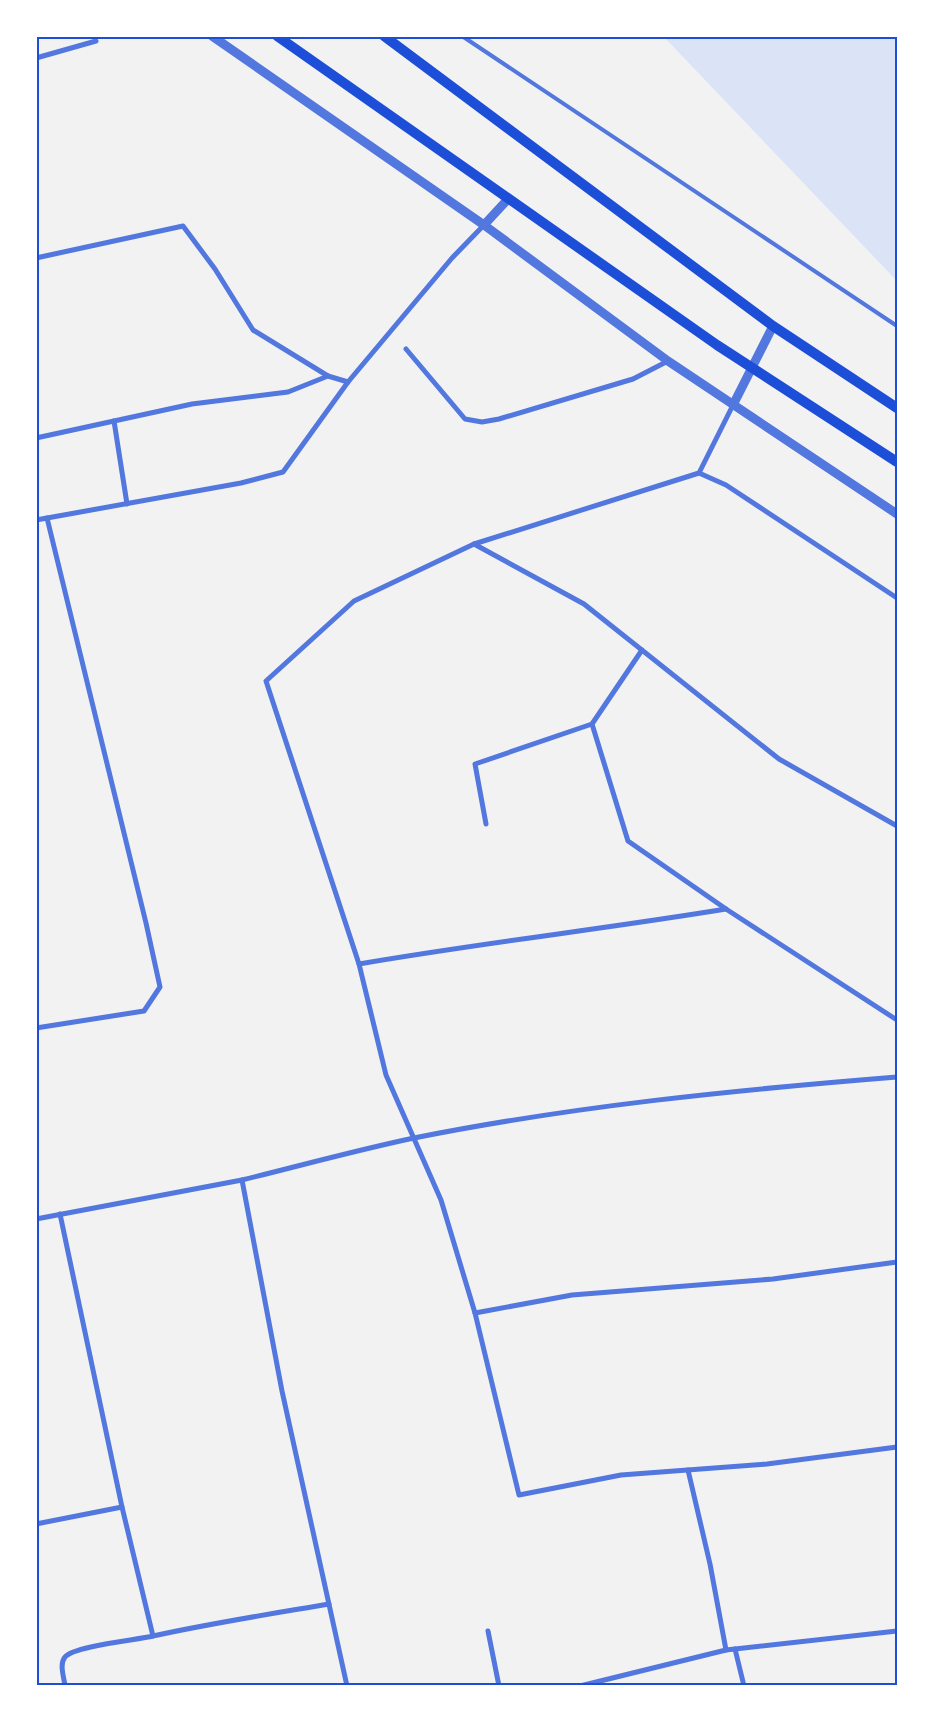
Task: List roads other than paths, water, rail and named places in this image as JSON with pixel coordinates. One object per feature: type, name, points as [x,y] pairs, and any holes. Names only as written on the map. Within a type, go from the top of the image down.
[{"type":"main road","points":[[277,36],[751,368],[897,462]]},
{"type":"main road","points":[[384,36],[773,326],[897,408]]},
{"type":"street","points":[[212,36],[484,225],[668,361],[897,514]]},
{"type":"street","points":[[36,58],[96,41]]},
{"type":"street","points":[[36,520],[240,483],[283,472],[348,382],[452,258],[508,199]]},
{"type":"street","points":[[36,258],[183,226],[216,269],[253,330],[328,376],[348,382]]},
{"type":"street","points":[[698,473],[773,326]]},
{"type":"street","points":[[406,349],[465,419],[482,422],[499,419],[633,379],[668,361]]},
{"type":"street","points":[[36,438],[192,404],[288,392],[328,376]]},
{"type":"street","points":[[114,421],[127,504]]},
{"type":"street","points":[[897,598],[726,485],[698,473],[474,544],[354,601],[266,681],[359,964],[386,1075],[441,1200],[475,1313],[519,1494],[621,1475],[766,1464],[897,1447]]},
{"type":"street","points":[[36,1028],[144,1011],[160,987],[144,914],[47,518]]},
{"type":"street","points":[[474,544],[584,604],[780,759],[897,826]]},
{"type":"street","points":[[486,824],[475,764],[592,724],[642,650]]},
{"type":"street","points":[[592,724],[628,840],[726,909],[897,1020]]},
{"type":"street","points":[[359,964],[470,946],[599,930],[726,909]]},
{"type":"street","points":[[36,1219],[242,1180],[414,1138],[568,1112],[715,1093],[897,1077]]},
{"type":"street","points":[[242,1180],[282,1391],[347,1686]]},
{"type":"street","points":[[60,1214],[122,1507],[154,1636]]},
{"type":"street","points":[[475,1313],[572,1295],[773,1278],[897,1262]]},
{"type":"street","points":[[688,1470],[710,1564],[726,1650]]},
{"type":"street","points":[[36,1524],[122,1507]]},
{"type":"street","points":[[65,1686],[62,1663],[66,1655],[79,1650],[154,1636],[179,1629],[329,1604]]},
{"type":"street","points":[[488,1631],[499,1686]]},
{"type":"street","points":[[580,1686],[726,1650],[897,1631]]},
{"type":"street","points":[[735,1649],[744,1686]]},
{"type":"lane","points":[[462,36],[897,326]]}]
